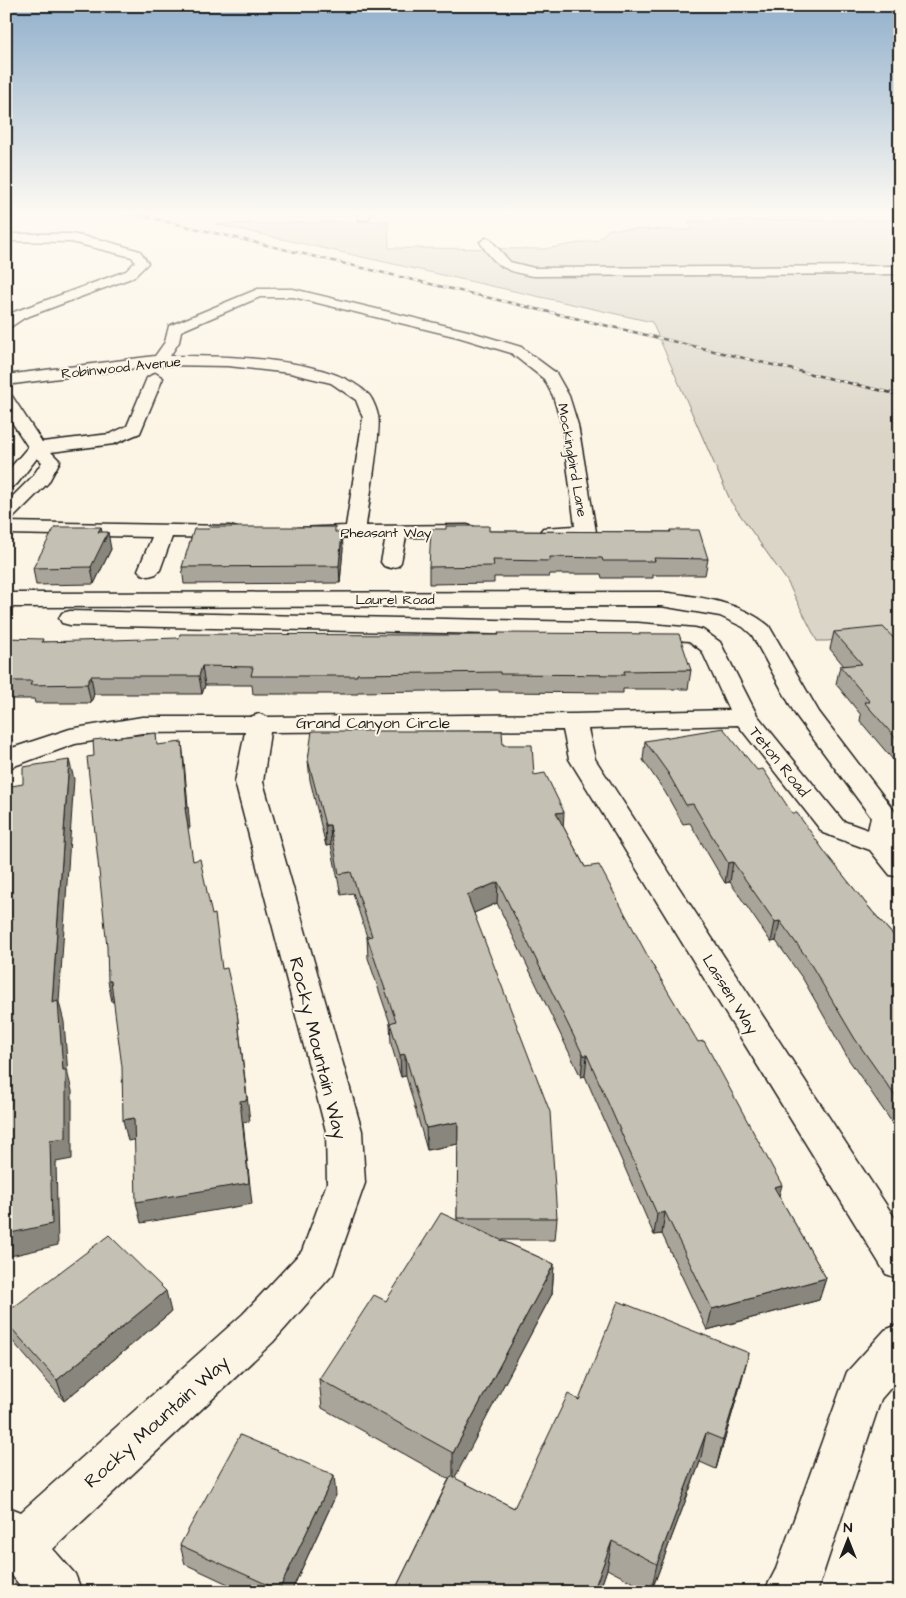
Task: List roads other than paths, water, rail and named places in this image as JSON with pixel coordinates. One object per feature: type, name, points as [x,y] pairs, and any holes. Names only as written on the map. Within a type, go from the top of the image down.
[{"type":"street","points":[[6,326],[19,315],[99,286]]},
{"type":"street","name":"Mockingbird Lane","points":[[160,360],[172,342],[174,330],[258,293],[276,292],[293,293],[463,334],[516,350],[550,376],[561,396],[570,425],[586,532],[526,532]]},
{"type":"street","name":"Robinwood Avenue","points":[[6,380],[160,360],[228,361],[290,368],[337,380],[363,398],[371,418],[356,532]]},
{"type":"street","points":[[6,484],[14,476],[24,459],[37,448],[114,439],[134,429],[155,378]]},
{"type":"street","points":[[6,399],[37,448],[51,461],[41,479],[6,514]]},
{"type":"street","points":[[6,528],[250,532]]},
{"type":"street","points":[[391,562],[397,531]]},
{"type":"street","points":[[149,570],[164,532]]},
{"type":"street","name":"Pheasant Way","points":[[288,532],[486,532]]},
{"type":"street","name":"Laurel Road","points":[[6,600],[661,599],[694,603],[735,614],[752,622],[761,631],[808,714],[884,817],[890,842]]},
{"type":"street","name":"Laurel Road","points":[[6,617],[666,631],[695,635],[712,647]]},
{"type":"street","name":"Teton Road","points":[[712,647],[746,717],[834,827],[890,842],[900,868]]},
{"type":"street","name":"Grand Canyon Circle","points":[[10,753],[70,737],[142,725],[259,722],[574,722],[746,717]]},
{"type":"street","name":"Rocky Mountain Way","points":[[13,1538],[258,1328],[319,1261],[346,1183],[344,1131],[249,782],[259,722]]},
{"type":"street","name":"Lassen Way","points":[[574,722],[582,758],[900,1261]]},
{"type":"street","points":[[789,1592],[794,1584],[863,1387],[900,1344]]},
{"type":"street","points":[[13,1538],[57,1592]]},
{"type":"railway","points":[[437,286],[900,395]]}]
